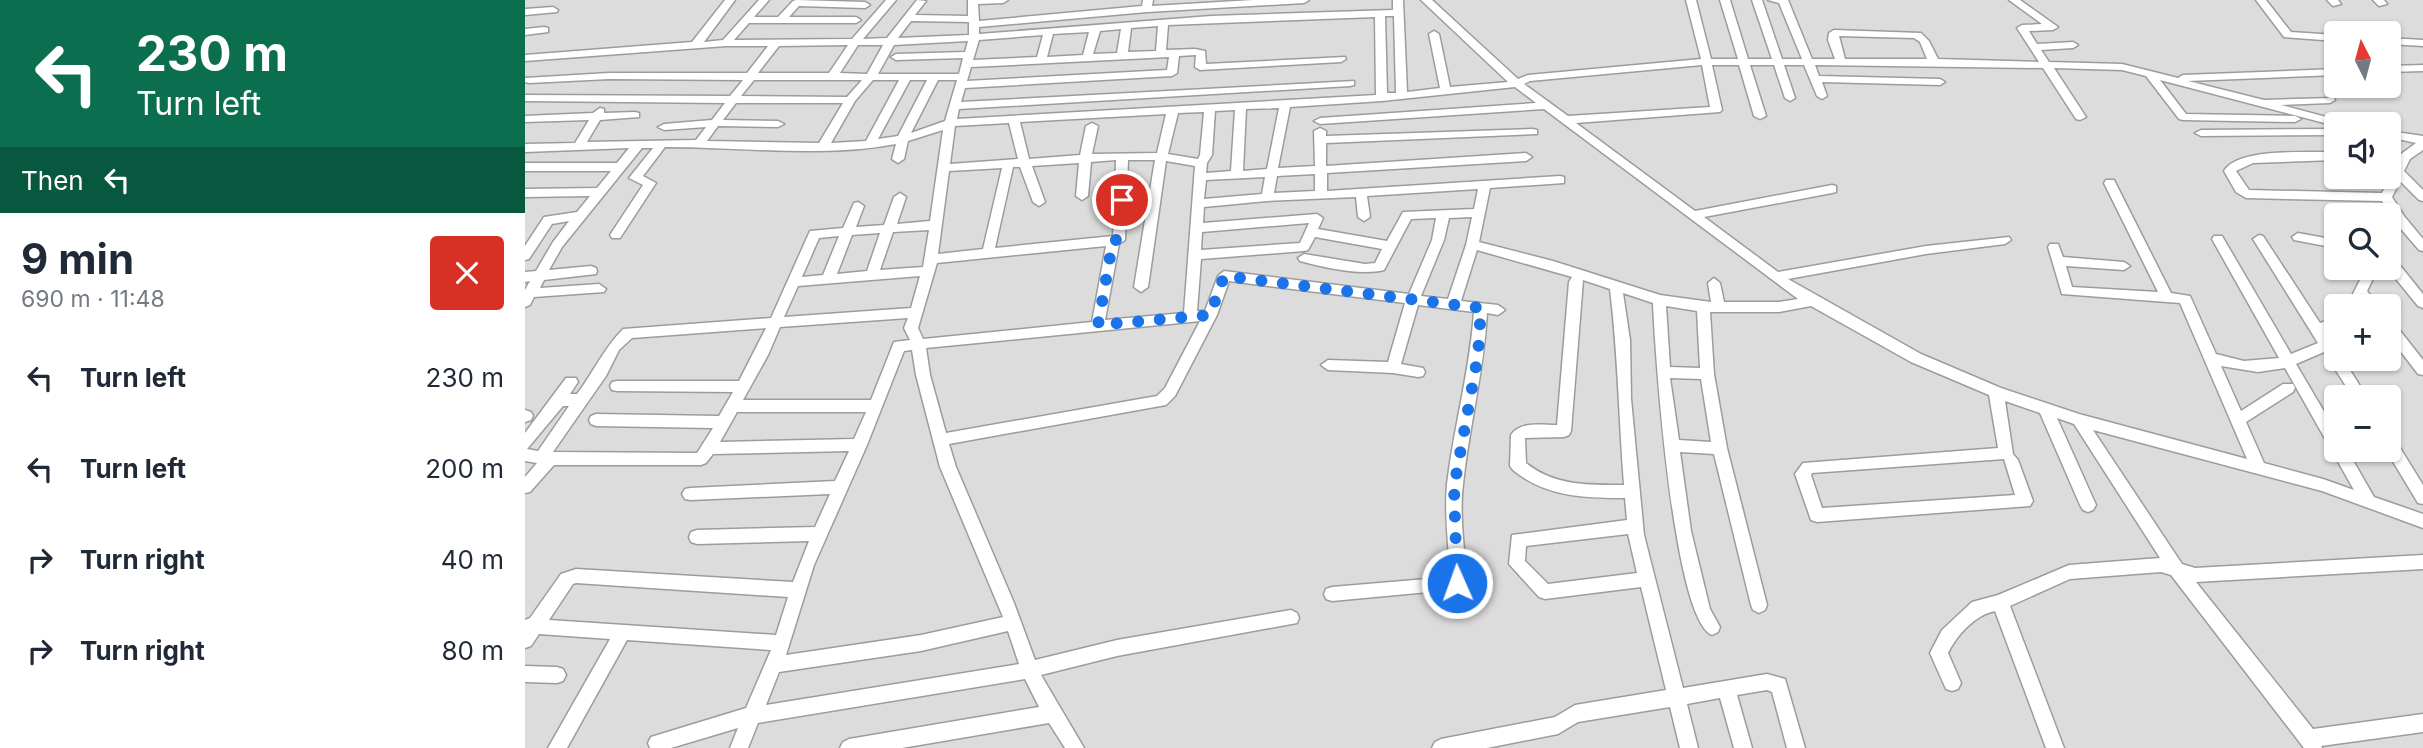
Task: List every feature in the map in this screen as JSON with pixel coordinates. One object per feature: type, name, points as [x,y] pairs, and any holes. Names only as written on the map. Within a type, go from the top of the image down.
[{"type":"street","points":[[695,46],[730,0]]},
{"type":"street","points":[[726,43],[764,0]]},
{"type":"street","points":[[833,76],[855,42],[891,0]]},
{"type":"street","points":[[1003,0],[973,1],[974,38],[950,123],[930,265],[917,312],[915,336],[948,467],[1013,622],[1035,684],[1075,748]]},
{"type":"street","points":[[908,18],[975,22],[1147,4],[1304,0]]},
{"type":"street","points":[[1398,0],[1402,96]]},
{"type":"street","points":[[1426,0],[1517,84],[1776,277],[1813,301],[1916,358],[1996,392],[2079,420],[2259,467],[2423,521]]},
{"type":"street","points":[[1566,120],[1716,110],[1702,35],[1691,0]]},
{"type":"street","points":[[1725,0],[1760,116]]},
{"type":"street","points":[[1757,0],[1790,98]]},
{"type":"street","points":[[1773,0],[1783,0],[1822,96]]},
{"type":"street","points":[[2014,0],[2053,27],[2022,28],[2080,117]]},
{"type":"street","points":[[2262,0],[2288,35],[2324,37]]},
{"type":"street","points":[[824,145],[851,100],[871,76],[890,42],[921,1]]},
{"type":"street","points":[[780,20],[796,3],[865,5]]},
{"type":"street","points":[[525,12],[553,10]]},
{"type":"street","points":[[896,57],[968,59],[1006,49],[1049,32],[1163,23],[1399,13]]},
{"type":"street","points":[[1380,14],[1382,98]]},
{"type":"street","points":[[747,20],[856,20]]},
{"type":"street","points":[[1161,54],[1163,23]]},
{"type":"street","points":[[1122,56],[1126,26]]},
{"type":"street","points":[[1087,58],[1095,29]]},
{"type":"street","points":[[525,32],[544,30]]},
{"type":"street","points":[[1041,60],[1049,32]]},
{"type":"street","points":[[1841,62],[1833,40],[1834,33],[1934,62],[2122,67],[2324,120]]},
{"type":"street","points":[[1434,34],[1446,92]]},
{"type":"street","points":[[525,160],[530,148],[699,144],[869,146],[927,134],[950,123],[1382,98],[1517,84],[1528,78],[1705,62],[1841,62],[1917,35],[1924,41],[1934,62]]},
{"type":"street","points":[[525,58],[726,43],[890,42],[974,38],[1041,60],[1201,53],[1200,67],[1341,59]]},
{"type":"street","points":[[2401,42],[2423,43]]},
{"type":"street","points":[[699,144],[775,43]]},
{"type":"street","points":[[2034,47],[2073,45]]},
{"type":"street","points":[[527,82],[751,76],[934,77],[961,81],[1060,79],[1172,74],[1174,54]]},
{"type":"street","points":[[527,82],[548,55]]},
{"type":"street","points":[[2401,69],[2423,68]]},
{"type":"street","points":[[2168,79],[2324,72]]},
{"type":"street","points":[[2150,75],[2183,117],[2317,119],[2324,123]]},
{"type":"street","points":[[869,146],[906,77]]},
{"type":"street","points":[[898,159],[902,140],[934,77]]},
{"type":"street","points":[[1054,100],[1060,79]]},
{"type":"street","points":[[1816,79],[1940,82]]},
{"type":"street","points":[[954,106],[1350,83]]},
{"type":"street","points":[[525,98],[851,100]]},
{"type":"street","points":[[527,119],[545,98]]},
{"type":"street","points":[[579,146],[608,98]]},
{"type":"street","points":[[2255,103],[2330,100]]},
{"type":"street","points":[[1320,102],[1321,195]]},
{"type":"street","points":[[1267,197],[1285,104]]},
{"type":"street","points":[[1237,176],[1241,106]]},
{"type":"street","points":[[1320,121],[1547,106]]},
{"type":"street","points":[[1189,317],[1201,163],[1206,155],[1210,108]]},
{"type":"street","points":[[1141,287],[1156,178],[1173,110]]},
{"type":"street","points":[[527,119],[635,115]]},
{"type":"street","points":[[1014,120],[1039,202]]},
{"type":"street","points":[[664,127],[714,123],[778,124]]},
{"type":"street","points":[[1082,196],[1085,158],[1092,126]]},
{"type":"street","points":[[2201,133],[2324,130]]},
{"type":"street","points":[[1320,141],[1532,132]]},
{"type":"street","points":[[2401,138],[2422,144]]},
{"type":"street","points":[[2401,164],[2405,156],[2422,144]]},
{"type":"street","points":[[527,297],[554,250],[638,145]]},
{"type":"street","points":[[616,235],[650,183],[635,178],[661,145]]},
{"type":"street","points":[[943,168],[1122,156],[1201,163]]},
{"type":"street","points":[[793,282],[872,276],[988,253],[1119,240],[1122,156]]},
{"type":"street","points":[[2324,156],[2252,159],[2233,166],[2230,171],[2246,194],[2385,197]]},
{"type":"street","points":[[1200,177],[1527,157]]},
{"type":"street","points":[[988,253],[1008,165]]},
{"type":"street","points":[[525,167],[619,167]]},
{"type":"street","points":[[2401,175],[2423,197]]},
{"type":"street","points":[[1198,204],[1267,197],[1560,180]]},
{"type":"street","points":[[2111,183],[2167,298]]},
{"type":"street","points":[[1453,305],[1472,245],[1485,184]]},
{"type":"street","points":[[1693,215],[1832,189]]},
{"type":"street","points":[[2385,197],[2389,189]]},
{"type":"street","points":[[525,193],[600,192]]},
{"type":"street","points":[[1361,192],[1364,217]]},
{"type":"street","points":[[872,276],[900,197]]},
{"type":"street","points":[[2385,197],[2399,219],[2423,247]]},
{"type":"street","points":[[828,279],[858,206]]},
{"type":"street","points":[[1194,255],[1304,247],[1318,213],[1196,228]]},
{"type":"street","points":[[1304,258],[1365,268],[1378,267],[1407,215],[1480,213]]},
{"type":"street","points":[[526,254],[548,220],[580,216]]},
{"type":"street","points":[[1393,368],[1413,300],[1438,240],[1443,216]]},
{"type":"street","points":[[525,454],[547,457],[701,459],[743,387],[776,321],[814,234],[934,225]]},
{"type":"street","points":[[1311,232],[1388,246]]},
{"type":"street","points":[[2298,237],[2324,242]]},
{"type":"street","points":[[2218,239],[2324,424]]},
{"type":"street","points":[[2259,239],[2324,341]]},
{"type":"street","points":[[1098,325],[1113,240]]},
{"type":"street","points":[[1776,277],[1926,250],[2005,240]]},
{"type":"street","points":[[1472,245],[1581,274],[1659,300],[1710,307],[1779,307],[1813,301]]},
{"type":"street","points":[[526,254],[554,250]]},
{"type":"street","points":[[2124,266],[2056,254],[2067,291],[2185,299],[2259,467]]},
{"type":"street","points":[[525,277],[591,271]]},
{"type":"street","points":[[1581,274],[1575,282],[1565,431],[1526,431],[1518,435],[1518,466],[1532,480],[1574,491],[1632,492]]},
{"type":"street","points":[[940,440],[1161,401],[1170,392],[1210,315],[1224,276],[1498,310]]},
{"type":"street","points":[[2401,276],[2423,303]]},
{"type":"street","points":[[2359,294],[2366,280]]},
{"type":"street","points":[[1714,283],[1710,307],[1707,374],[1720,448],[1759,605]]},
{"type":"street","points":[[1616,286],[1623,340],[1624,399],[1635,526],[1689,748]]},
{"type":"street","points":[[527,297],[599,289]]},
{"type":"street","points":[[1659,300],[1683,531],[1702,611],[1712,627]]},
{"type":"street","points":[[1332,594],[1455,584],[1458,581],[1454,487],[1478,355],[1481,308]]},
{"type":"street","points":[[525,487],[547,457],[614,347],[628,333],[917,312]]},
{"type":"street","points":[[739,748],[782,643],[798,590],[820,534],[877,406],[899,346],[915,336],[1210,315]]},
{"type":"street","points":[[2316,329],[2324,327]]},
{"type":"street","points":[[2401,342],[2423,370]]},
{"type":"street","points":[[2211,358],[2231,365],[2259,368],[2281,366],[2324,346]]},
{"type":"street","points":[[1328,365],[1418,372]]},
{"type":"street","points":[[1665,372],[1707,374]]},
{"type":"street","points":[[525,444],[571,382]]},
{"type":"street","points":[[617,386],[743,387]]},
{"type":"street","points":[[2238,420],[2288,388]]},
{"type":"street","points":[[1996,392],[2006,453],[1808,467],[1803,474],[1817,514],[2025,501],[2011,460]]},
{"type":"street","points":[[559,400],[581,400]]},
{"type":"street","points":[[732,406],[877,406]]},
{"type":"street","points":[[2046,409],[2088,505]]},
{"type":"street","points":[[596,420],[723,422]]},
{"type":"street","points":[[2079,420],[2177,570],[2311,743],[2423,723]]},
{"type":"street","points":[[709,448],[860,445]]},
{"type":"street","points":[[1674,446],[1720,448]]},
{"type":"street","points":[[2346,462],[2369,502]]},
{"type":"street","points":[[2401,462],[2423,498]]},
{"type":"street","points":[[690,494],[842,487]]},
{"type":"street","points":[[1635,526],[1518,540],[1517,564],[1545,592],[1648,579]]},
{"type":"street","points":[[697,537],[820,534]]},
{"type":"street","points":[[1952,682],[1939,653],[1948,636],[1978,607],[2000,602],[2069,572],[2161,565],[2195,575],[2423,562]]},
{"type":"street","points":[[528,630],[567,579],[576,576],[798,590]]},
{"type":"street","points":[[2000,602],[2055,748]]},
{"type":"street","points":[[657,743],[750,716],[1030,670],[1117,648],[1291,618]]},
{"type":"street","points":[[773,665],[921,643],[1013,622]]},
{"type":"street","points":[[528,630],[623,632],[782,643]]},
{"type":"street","points":[[557,748],[623,632]]},
{"type":"street","points":[[525,674],[557,675]]},
{"type":"street","points":[[1441,748],[1558,725],[1576,714],[1767,682],[1779,685],[1796,748]]},
{"type":"street","points":[[1726,688],[1743,748]]},
{"type":"street","points":[[849,748],[1053,713]]},
{"type":"shaded area","points":[[525,0],[2423,0],[2423,748],[525,748]]},
{"type":"route","points":[[1122,200],[1119,240],[1113,240],[1098,325],[1210,315],[1224,276],[1481,308],[1478,355],[1454,487],[1457,583]]}]
